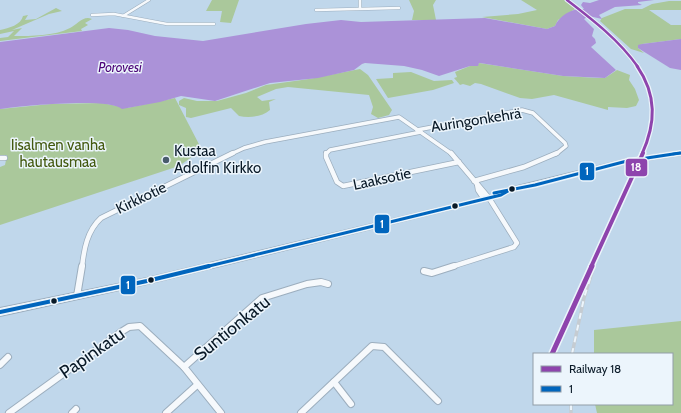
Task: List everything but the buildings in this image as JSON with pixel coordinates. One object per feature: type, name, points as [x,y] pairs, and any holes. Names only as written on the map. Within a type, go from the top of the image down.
[{"type":"main road","points":[[0,312],[243,258],[501,195],[508,191],[627,161],[681,153]]},
{"type":"street","points":[[123,16],[149,0]]},
{"type":"street","points":[[360,0],[360,8]]},
{"type":"street","points":[[316,10],[399,8]]},
{"type":"street","points":[[92,15],[114,14],[167,24],[214,24]]},
{"type":"street","name":"Auringonkehrä","points":[[419,131],[522,110],[533,113],[566,146],[563,150],[544,160],[476,183]]},
{"type":"street","name":"Kirkkotie","points":[[77,296],[88,234],[94,222],[244,148],[399,117],[419,131]]},
{"type":"street","points":[[419,131],[450,152],[459,162],[476,183],[478,190],[486,198],[517,243],[516,245],[432,273],[424,271]]},
{"type":"street","name":"Laaksotie","points":[[419,131],[330,150],[326,153],[326,157],[337,182],[343,186],[459,162]]},
{"type":"street","points":[[0,158],[5,158]]},
{"type":"street","name":"Suntionkatu","points":[[184,367],[262,298],[315,282],[323,282],[328,284]]},
{"type":"street","name":"Papinkatu","points":[[9,413],[121,332],[129,327],[140,326],[184,367],[221,413]]},
{"type":"street","points":[[301,413],[372,346],[377,345],[384,347],[438,401]]},
{"type":"street","points":[[0,365],[8,357]]},
{"type":"street","points":[[334,382],[351,404]]},
{"type":"street","points":[[166,413],[197,385]]},
{"type":"green space","points":[[212,0],[239,0],[231,23],[220,22],[222,11],[206,11]]},
{"type":"green space","points":[[409,0],[436,0],[433,5],[436,20],[412,20],[414,11]]},
{"type":"green space","points":[[521,0],[564,0],[575,9],[558,20],[555,26],[547,29],[482,17],[518,14],[537,10]]},
{"type":"green space","points":[[669,1],[681,1],[681,10],[649,10],[671,25],[681,25],[681,39],[642,44],[638,48],[644,53],[631,49],[600,21],[602,18],[625,9],[642,9],[652,4]]},
{"type":"green space","points":[[56,8],[62,11],[49,14],[12,30],[22,28],[14,36],[35,36],[57,33],[70,28],[83,19],[92,19],[85,23],[88,25],[81,29],[82,31],[0,41],[0,38],[8,37],[14,31],[0,34],[0,30],[17,24],[23,16],[28,15],[25,20],[36,19]]},
{"type":"green space","points":[[479,63],[563,76],[598,78],[605,78],[617,70],[630,75],[629,80],[635,89],[639,100],[636,106],[627,108],[608,107],[608,110],[554,95],[532,99],[520,98],[481,84],[475,83],[470,86],[463,84],[460,85],[454,78],[457,77],[455,72],[470,66],[477,66]]},
{"type":"green space","points":[[360,69],[368,75],[392,110],[389,115],[378,118],[371,114],[373,107],[369,95],[288,87],[276,89],[257,97],[262,101],[276,99],[269,102],[270,110],[255,116],[239,116],[231,108],[191,118],[186,117],[186,108],[179,105],[179,101],[184,98],[197,101],[217,101],[246,93],[266,85],[309,79]]},
{"type":"green space","points":[[411,72],[434,81],[452,80],[454,83],[433,90],[388,98],[376,79],[393,78],[393,73]]},
{"type":"green space","name":"Iisalmen vanha hautausmaa","points":[[175,98],[202,150],[179,166],[0,225],[0,167],[5,165],[7,155],[0,155],[0,109],[51,104],[102,103],[127,108]]},
{"type":"green space","points":[[681,321],[681,413],[597,413],[595,405],[673,405],[673,353],[594,353],[594,330]]},
{"type":"water","name":"Porovesi","points":[[599,0],[654,0],[638,2],[642,5],[615,7],[599,15],[602,19],[589,16],[584,19],[594,29],[592,36],[596,43],[591,47],[616,70],[605,78],[563,76],[480,63],[478,66],[470,66],[439,76],[404,66],[365,63],[354,70],[318,78],[270,83],[215,101],[181,96],[160,102],[122,109],[114,105],[64,103],[0,109],[0,42],[109,28],[128,30],[155,36],[203,41],[306,24],[341,20],[361,22],[485,18],[547,29],[555,26],[560,18],[568,12],[576,9],[584,9],[581,5],[583,2],[590,3]]},
{"type":"water","points":[[681,39],[681,70],[670,68],[638,48],[638,45],[642,44]]},
{"type":"railway","points":[[593,267],[597,255]]},
{"type":"railway","points":[[572,353],[584,298],[594,266]]},
{"type":"railway","points":[[571,405],[571,413]]},
{"type":"rail line","name":"18","points":[[552,353],[646,146],[652,125],[653,115],[653,104],[648,87],[641,72],[631,58],[620,44],[607,32],[567,0]]},
{"type":"transit line","name":"1","points":[[494,193],[535,185],[627,161],[681,153]]},
{"type":"transit line","name":"1","points":[[0,312],[147,281],[489,198],[501,195],[508,191]]},
{"type":"place","name":"Kustaa Adolfin Kirkko","points":[[166,160]]}]
